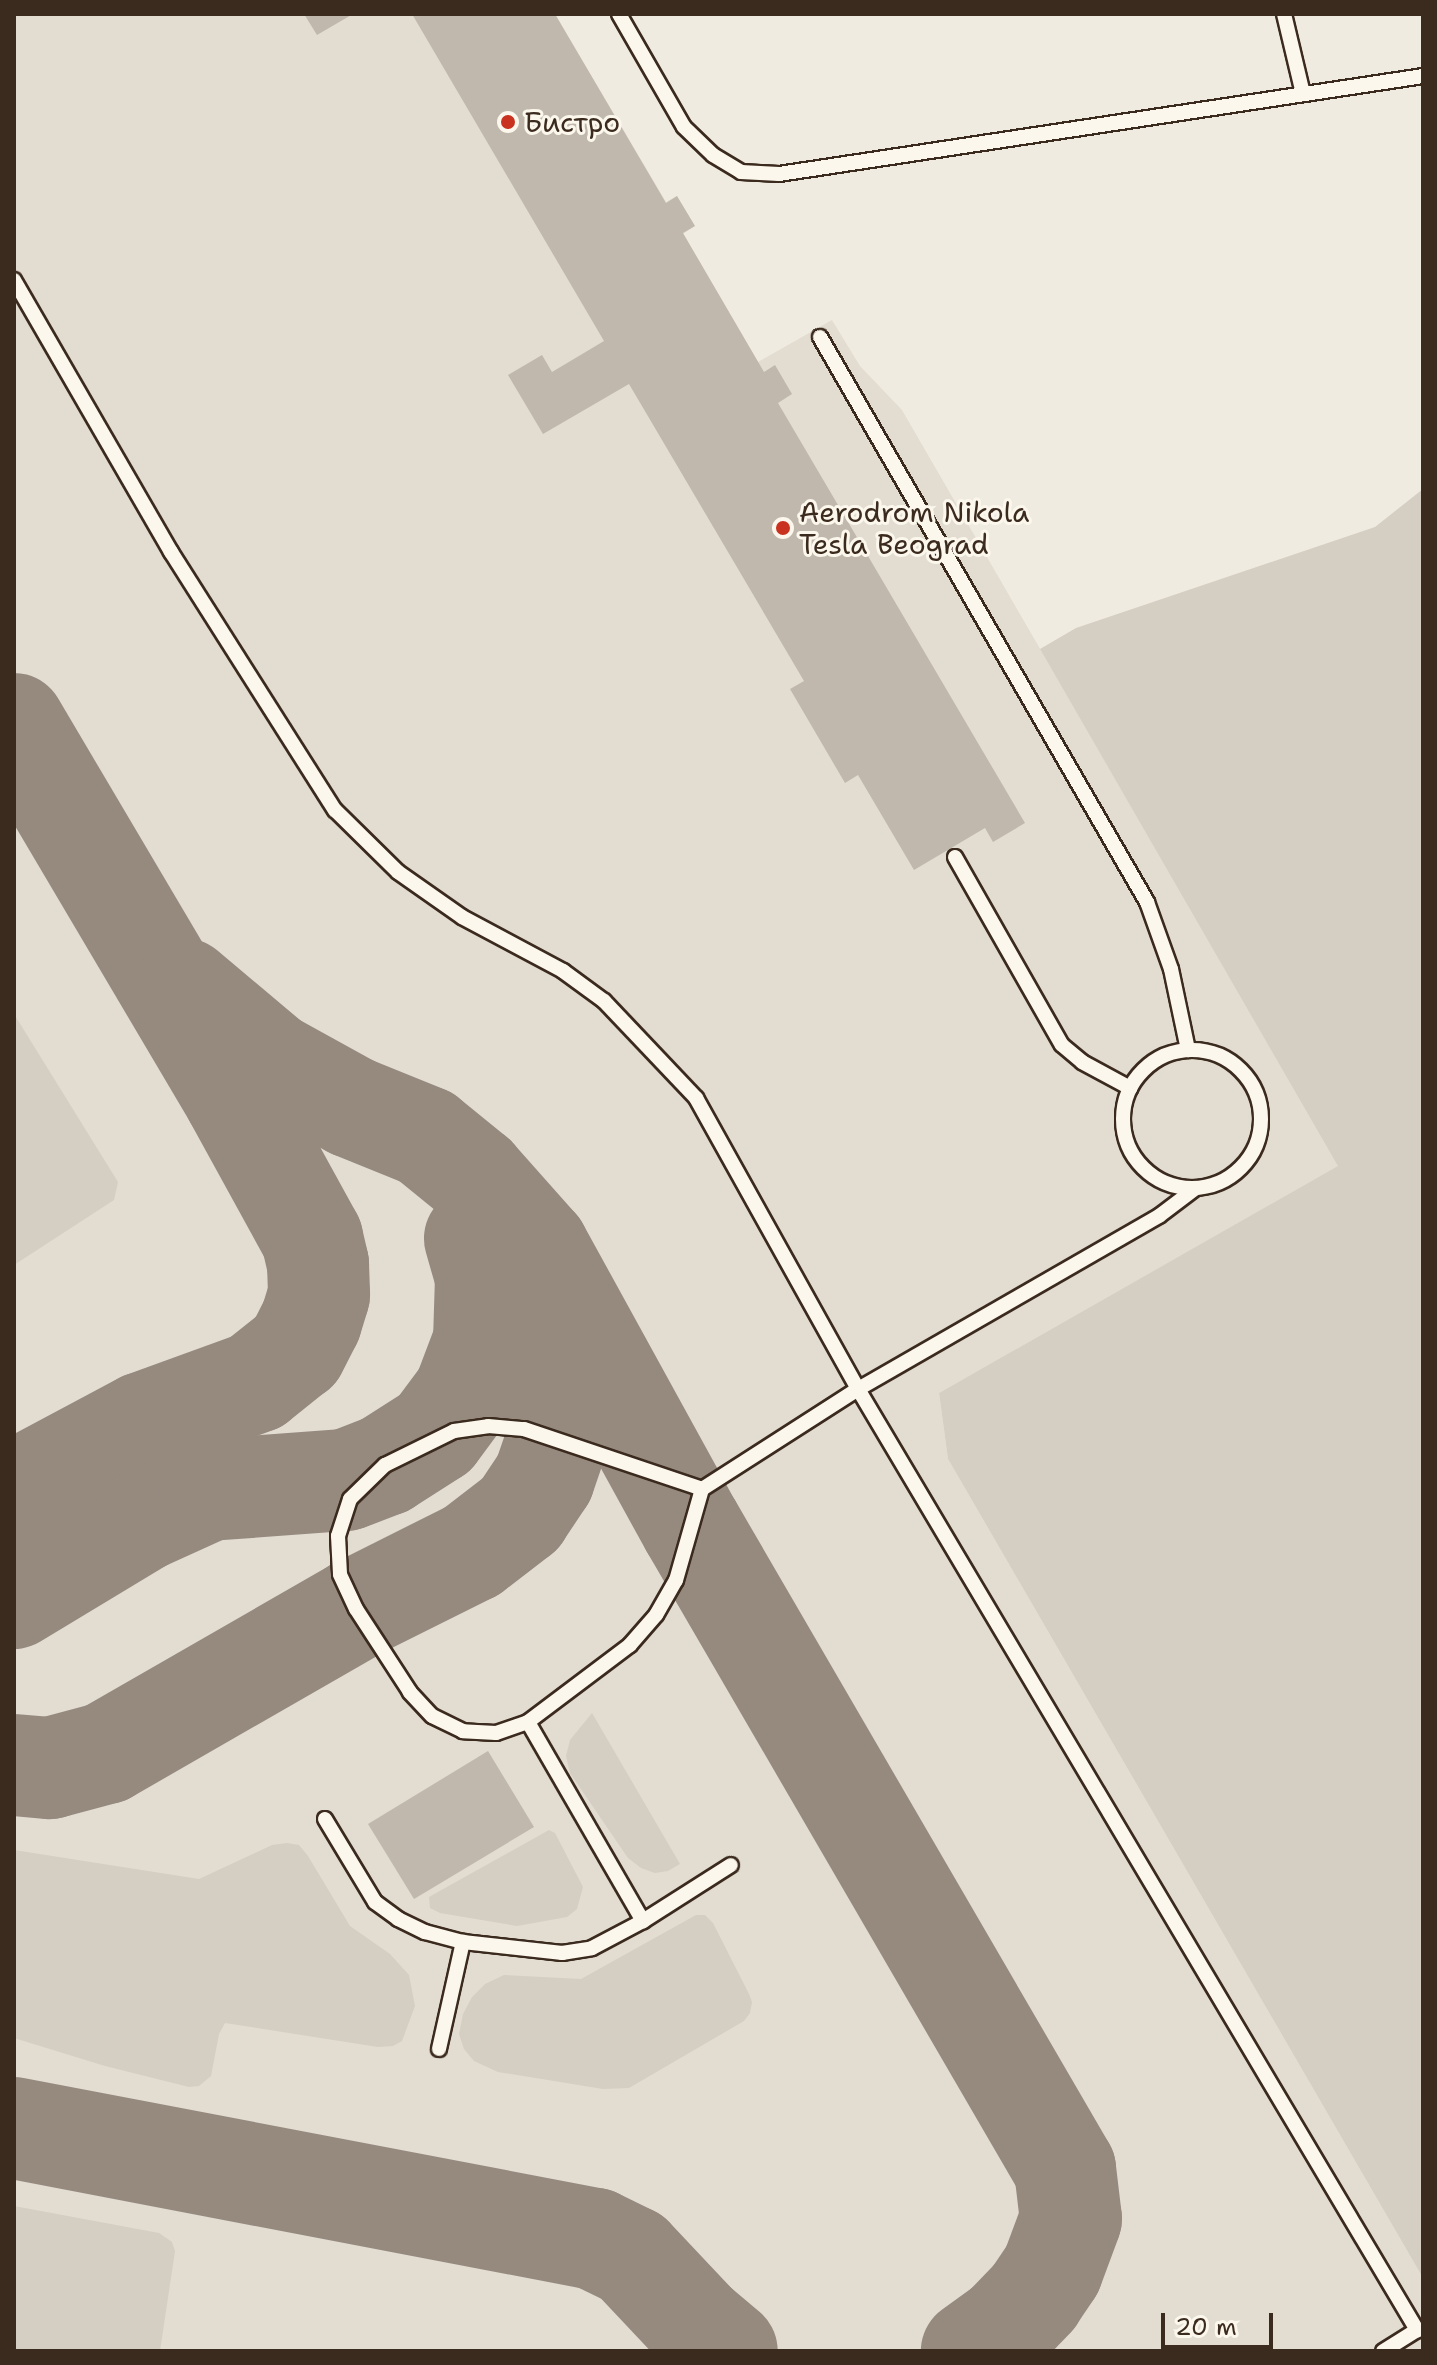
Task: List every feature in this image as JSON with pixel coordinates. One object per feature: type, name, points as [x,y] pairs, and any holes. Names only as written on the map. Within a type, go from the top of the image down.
[{"type":"lane","points":[[619,14],[684,127],[713,155],[741,172],[779,174],[1423,76]]},
{"type":"lane","points":[[1284,14],[1303,94]]},
{"type":"lane","points":[[14,280],[171,552],[335,810],[411,881],[462,917],[563,971],[604,1001],[696,1098],[858,1389],[1420,2335],[1383,2351]]},
{"type":"lane","points":[[820,337],[1147,902],[1171,969],[1188,1050]]},
{"type":"lane","points":[[955,857],[1062,1045],[1082,1062],[1130,1088]]},
{"type":"lane","points":[[702,1489],[524,1429],[488,1426],[454,1431],[385,1465],[350,1499],[338,1536],[340,1574],[356,1609],[410,1692],[432,1716],[463,1731],[496,1733],[528,1722],[630,1645],[656,1615],[676,1580],[702,1489],[858,1389],[1159,1216],[1196,1188],[1230,1177],[1244,1165],[1255,1148],[1261,1108],[1254,1089],[1243,1072],[1227,1059],[1208,1051],[1188,1050],[1168,1053],[1150,1063],[1130,1088],[1122,1116],[1124,1136],[1132,1155],[1160,1181],[1196,1188]]},
{"type":"lane","points":[[528,1722],[643,1921]]},
{"type":"lane","points":[[325,1819],[375,1902],[425,1932],[463,1942],[562,1953],[592,1948],[643,1921],[731,1865]]},
{"type":"lane","points":[[439,2049],[463,1942]]},
{"type":"shaded area","points":[[14,14],[555,14],[666,202],[677,196],[695,226],[683,234],[758,362],[832,320],[860,366],[902,410],[1339,1166],[939,1393],[948,1459],[1423,2278],[1423,2351],[14,2351]]},
{"type":"shaded area","points":[[1423,489],[1423,2278],[948,1459],[939,1393],[1338,1166],[1040,649],[1076,628],[1375,527]]},
{"type":"shaded area","points":[[14,1014],[118,1182],[114,1200],[14,1265]]},
{"type":"shaded area","points":[[592,1713],[680,1864],[668,1871],[655,1873],[641,1868],[628,1858],[570,1773],[566,1756],[570,1740]]},
{"type":"shaded area","points":[[549,1830],[555,1833],[583,1887],[577,1909],[567,1917],[517,1926],[440,1913],[430,1908],[429,1897]]},
{"type":"shaded area","points":[[272,1845],[299,1845],[308,1856],[350,1926],[390,1954],[409,1975],[415,2006],[402,2041],[393,2046],[378,2047],[225,2023],[219,2034],[211,2076],[199,2086],[189,2087],[105,2066],[14,2038],[14,1850],[199,1879]]},
{"type":"shaded area","points":[[696,1915],[705,1915],[713,1923],[749,1994],[752,2002],[750,2013],[744,2021],[629,2088],[603,2089],[498,2072],[474,2061],[464,2049],[459,2034],[463,2014],[472,1997],[485,1984],[504,1975],[581,1979]]},
{"type":"shaded area","points":[[14,2206],[159,2233],[172,2242],[175,2251],[160,2351],[14,2351]]},
{"type":"building","points":[[304,14],[353,14],[317,35]]},
{"type":"building","name":"Aerodrom Nikola Tesla Beograd","points":[[412,14],[555,14],[666,203],[677,196],[695,226],[683,233],[764,372],[775,365],[792,394],[778,403],[1025,823],[993,842],[985,828],[914,870],[858,775],[845,783],[790,689],[804,681],[629,384],[543,434],[508,375],[542,355],[552,372],[604,341]]},
{"type":"building","points":[[488,1751],[534,1827],[414,1899],[368,1824]]},
{"type":"taxiway","points":[[14,724],[235,1098],[312,1238],[318,1264],[319,1295],[311,1321],[296,1350],[256,1382],[143,1423],[14,1492]]},
{"type":"taxiway","points":[[184,989],[272,1063],[352,1107],[426,1137],[475,1177],[538,1248],[691,1526],[1065,2169],[1071,2219],[1052,2270],[1034,2297],[1005,2327],[972,2351]]},
{"type":"taxiway","points":[[14,1598],[143,1520],[209,1490],[346,1480],[385,1465],[435,1433],[464,1394],[484,1341],[486,1277],[475,1239]]},
{"type":"taxiway","points":[[14,1765],[50,1768],[106,1753],[356,1609],[472,1551],[520,1514],[544,1478],[557,1440],[555,1394],[512,1299]]},
{"type":"taxiway","points":[[14,2128],[595,2239],[632,2257],[696,2325],[727,2351]]},
{"type":"place","name":"Бистро","points":[[508,122]]},
{"type":"place","name":"Aerodrom Nikola Tesla Beograd","points":[[783,528]]}]
